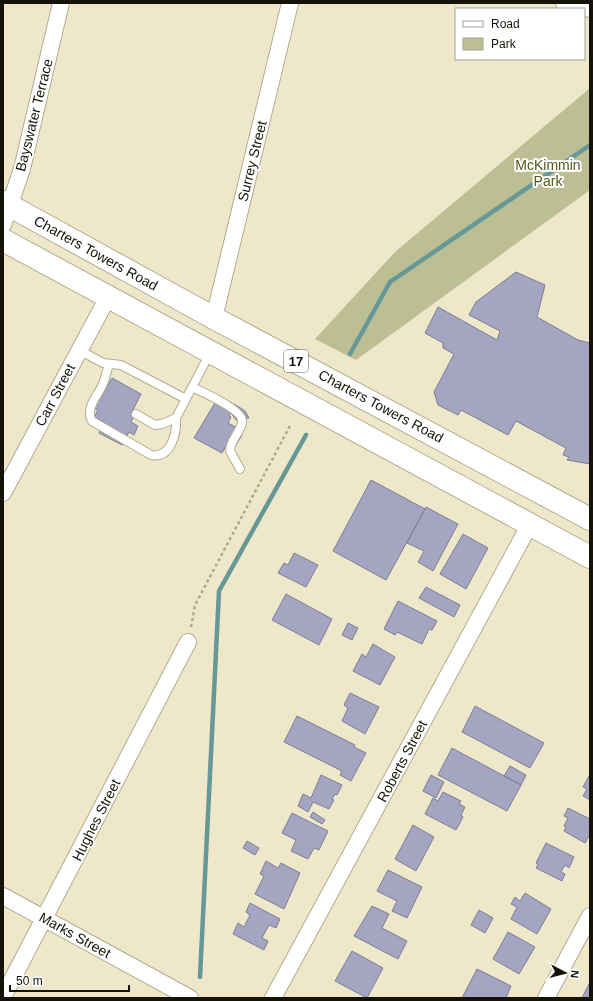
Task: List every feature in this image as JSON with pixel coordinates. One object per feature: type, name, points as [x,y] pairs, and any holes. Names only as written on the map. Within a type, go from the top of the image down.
[{"type":"main road","name":"Charters Towers Road","points":[[5,211],[214,318],[588,514]]},
{"type":"main road","name":"17","points":[[3,240],[590,557]]},
{"type":"street","name":"Bayswater Terrace","points":[[5,211],[22,169],[61,3]]},
{"type":"street","name":"Surrey Street","points":[[214,318],[290,3]]},
{"type":"street","points":[[564,3],[590,9]]},
{"type":"street","name":"Carr Street","points":[[3,493],[108,297]]},
{"type":"street","name":"Roberts Street","points":[[273,998],[530,524]]},
{"type":"street","name":"Hughes Street","points":[[3,998],[188,642]]},
{"type":"street","name":"Marks Street","points":[[3,896],[190,998]]},
{"type":"street","points":[[546,998],[590,916]]},
{"type":"lane","points":[[80,350],[102,363],[121,365],[186,399]]},
{"type":"lane","points":[[109,364],[102,385],[90,408],[90,417],[92,421],[151,455],[156,456],[165,452],[169,448],[177,428],[176,418],[210,352]]},
{"type":"lane","points":[[192,387],[236,410],[241,416],[242,422],[230,451],[240,469]]},
{"type":"lane","points":[[136,414],[155,425],[162,424],[176,418]]},
{"type":"path","points":[[188,642],[194,605],[291,424]]},
{"type":"green space","name":"McKimmin Park","points":[[590,88],[590,190],[356,360],[315,339],[395,252]]},
{"type":"building","points":[[516,272],[545,285],[537,317],[578,340],[590,343],[590,464],[567,460],[569,457],[563,455],[566,448],[516,421],[508,435],[461,410],[458,415],[438,405],[434,392],[454,354],[443,348],[443,343],[425,333],[438,307],[497,340],[500,331],[469,315],[476,302]]},
{"type":"building","points":[[112,378],[141,394],[131,414],[134,416],[131,422],[138,426],[134,435],[129,432],[122,445],[99,433],[104,422],[94,417],[98,410],[88,405],[94,393],[101,397]]},
{"type":"building","points":[[219,396],[245,411],[249,418],[236,420],[231,413],[228,423],[236,427],[234,432],[242,435],[236,445],[229,441],[222,453],[194,438]]},
{"type":"building","points":[[371,480],[425,509],[386,580],[333,551]]},
{"type":"building","points":[[426,507],[458,524],[433,571],[418,562],[424,551],[407,543]]},
{"type":"building","points":[[463,534],[488,548],[466,589],[440,574]]},
{"type":"building","points":[[294,553],[318,565],[306,587],[278,573],[284,563],[288,565]]},
{"type":"building","points":[[426,587],[460,605],[454,617],[419,598]]},
{"type":"building","points":[[286,594],[332,619],[319,645],[272,620]]},
{"type":"building","points":[[398,601],[437,621],[432,630],[429,629],[422,644],[397,632],[395,635],[384,629]]},
{"type":"building","points":[[348,623],[358,628],[352,640],[342,635]]},
{"type":"building","points":[[373,644],[395,657],[380,685],[353,671],[362,654],[366,657]]},
{"type":"building","points":[[350,693],[379,707],[365,734],[342,721],[348,708],[344,705]]},
{"type":"building","points":[[475,706],[544,743],[530,768],[462,732]]},
{"type":"building","points":[[297,716],[355,745],[354,747],[366,753],[351,781],[340,775],[342,771],[284,742]]},
{"type":"building","points":[[452,748],[521,785],[507,811],[438,775]]},
{"type":"building","points":[[510,766],[526,775],[521,785],[504,776]]},
{"type":"building","points":[[321,775],[342,785],[337,795],[335,794],[332,799],[334,800],[329,809],[313,802],[308,812],[298,806],[303,794],[311,798]]},
{"type":"building","points":[[431,775],[444,782],[436,798],[423,791]]},
{"type":"building","points":[[589,776],[590,800],[583,796],[587,789],[583,787]]},
{"type":"building","points":[[443,792],[461,801],[459,804],[465,807],[461,815],[463,817],[456,830],[425,814],[433,798],[438,801]]},
{"type":"building","points":[[568,808],[590,819],[590,834],[585,843],[564,831],[566,827],[564,826],[568,818],[564,816]]},
{"type":"building","points":[[313,812],[325,820],[322,824],[310,817]]},
{"type":"building","points":[[292,813],[328,831],[319,850],[314,848],[308,859],[291,851],[296,840],[282,833]]},
{"type":"building","points":[[413,825],[434,837],[416,871],[395,859]]},
{"type":"building","points":[[247,841],[259,848],[255,855],[243,848]]},
{"type":"building","points":[[546,843],[574,857],[569,868],[565,865],[561,872],[565,874],[562,881],[536,868],[538,864],[536,863]]},
{"type":"building","points":[[266,861],[278,868],[281,863],[300,873],[284,909],[255,894],[264,876],[260,874]]},
{"type":"building","points":[[388,870],[422,887],[407,918],[392,911],[397,901],[377,891]]},
{"type":"building","points":[[525,893],[551,909],[537,934],[511,919],[517,907],[511,904],[515,897],[520,901]]},
{"type":"building","points":[[250,903],[280,919],[276,928],[269,925],[262,938],[268,941],[264,950],[233,934],[238,923],[244,927],[250,915],[246,912]]},
{"type":"building","points":[[372,906],[389,914],[382,928],[407,941],[398,959],[354,936]]},
{"type":"building","points":[[479,910],[493,918],[485,933],[471,925]]},
{"type":"building","points":[[508,932],[535,947],[519,974],[493,959]]},
{"type":"building","points":[[352,951],[383,968],[367,998],[335,981]]},
{"type":"building","points":[[477,969],[511,986],[506,998],[462,998]]},
{"type":"building","points":[[590,982],[590,998],[582,998]]},
{"type":"waterway","points":[[350,354],[390,282],[590,145]]},
{"type":"waterway","points":[[200,977],[219,591],[306,435]]}]
